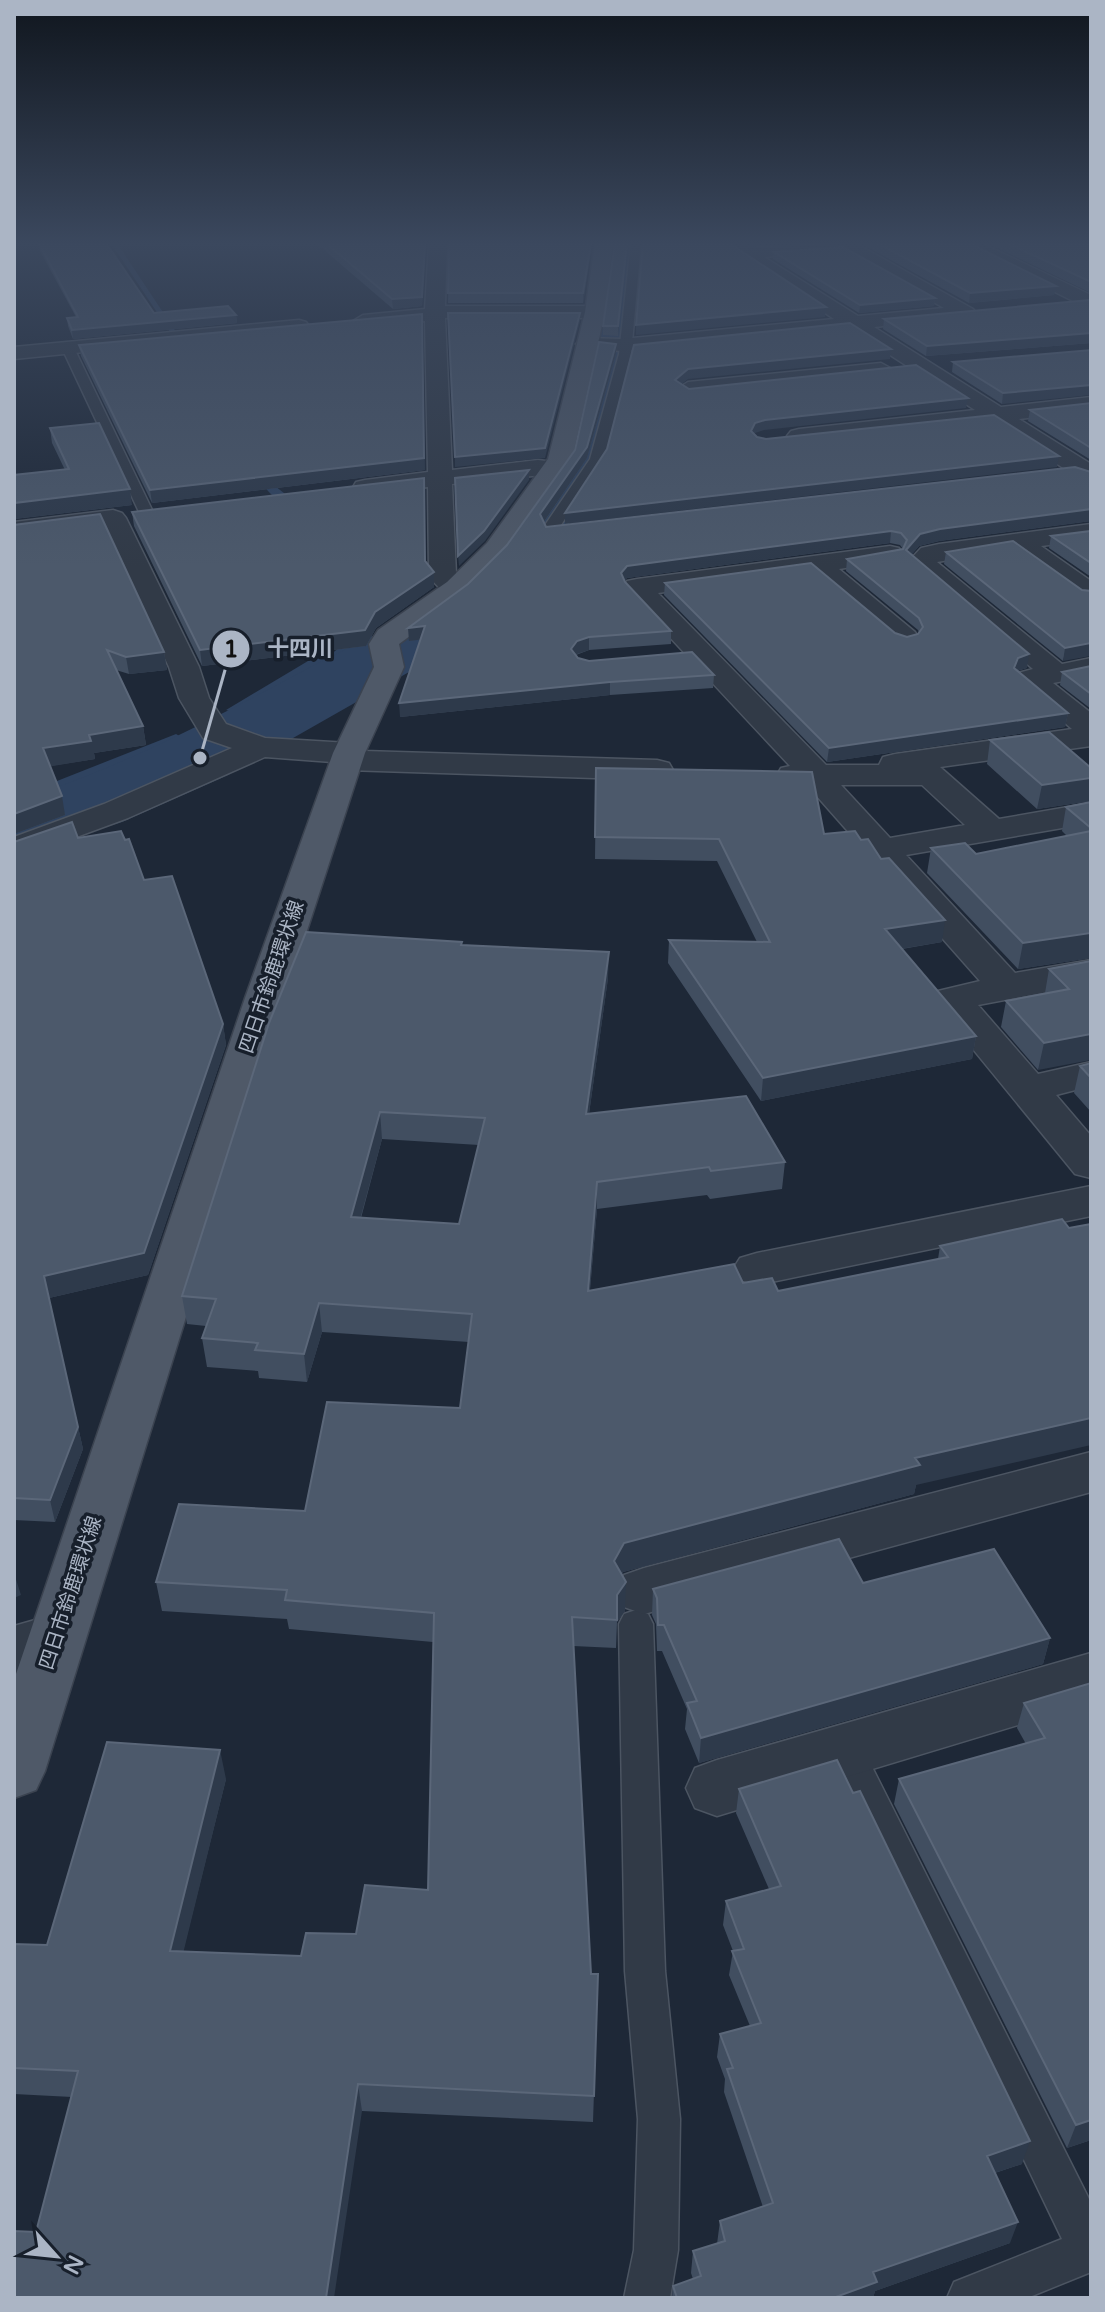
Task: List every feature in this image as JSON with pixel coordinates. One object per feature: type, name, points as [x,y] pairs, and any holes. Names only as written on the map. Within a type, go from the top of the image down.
[{"type":"main road","name":"四日市鈴鹿環状線","points":[[14,1771],[35,1644],[386,656],[388,636],[457,588],[496,549],[554,468],[560,459],[587,351]]},
{"type":"street","points":[[14,353],[37,351]]},
{"type":"street","points":[[437,351],[443,576],[457,588]]},
{"type":"street","points":[[898,351],[1089,472]]},
{"type":"street","points":[[688,389],[955,365]]},
{"type":"street","points":[[780,438],[1091,404]]},
{"type":"street","points":[[345,489],[538,467],[554,468]]},
{"type":"street","points":[[14,530],[177,510]]},
{"type":"street","points":[[113,518],[184,667],[194,698],[214,731],[261,747],[348,756],[692,771]]},
{"type":"street","points":[[1054,672],[921,562],[930,554],[939,552],[1091,532]]},
{"type":"street","points":[[1018,542],[1091,594]]},
{"type":"street","points":[[890,554],[637,587],[817,775],[828,791],[1006,986]]},
{"type":"street","points":[[817,564],[905,638]]},
{"type":"street","points":[[662,655],[700,653]]},
{"type":"street","points":[[1091,667],[1029,679],[1091,729]]},
{"type":"street","points":[[817,775],[1091,736]]},
{"type":"street","points":[[14,849],[116,811],[261,747]]},
{"type":"street","points":[[754,773],[931,775],[992,831]]},
{"type":"street","points":[[883,852],[905,844],[1091,813]]},
{"type":"street","points":[[1091,972],[1006,986],[952,999],[1091,1164]]},
{"type":"street","points":[[1027,1089],[1091,1074]]},
{"type":"street","points":[[757,1269],[1091,1201]]},
{"type":"street","points":[[640,1608],[1091,1472]]},
{"type":"street","points":[[717,1788],[1091,1678]]},
{"type":"lane","points":[[69,351],[147,514]]},
{"type":"lane","points":[[595,529],[552,533],[551,528],[597,459],[622,351]]},
{"type":"lane","points":[[1054,475],[1089,472]]},
{"type":"lane","points":[[640,1608],[645,1971],[659,2119],[656,2250],[647,2298]]},
{"type":"lane","points":[[845,1750],[1091,2250],[970,2298]]},
{"type":"building","points":[[82,351],[423,351],[424,458],[150,490]]},
{"type":"building","points":[[450,351],[570,351],[545,448],[455,457]]},
{"type":"building","points":[[597,351],[614,351],[587,447],[540,514],[546,527],[1075,467],[1091,472],[1091,509],[940,529],[920,534],[906,550],[1029,654],[1018,658],[1014,668],[1068,713],[829,748],[665,583],[811,563],[895,633],[907,637],[918,634],[923,627],[919,618],[847,559],[903,549],[907,540],[901,533],[891,531],[627,566],[621,573],[625,582],[671,631],[589,637],[577,641],[571,649],[578,658],[589,661],[692,652],[714,675],[399,703],[425,626],[408,628],[468,584],[507,545],[575,450]]},
{"type":"building","points":[[632,351],[872,351],[688,369],[675,380],[689,389],[916,365],[968,398],[765,420],[755,423],[751,431],[757,437],[766,439],[994,415],[1059,456],[565,513],[607,449]]},
{"type":"building","points":[[1091,351],[1091,385],[1003,393],[953,362]]},
{"type":"building","points":[[1091,403],[1091,448],[1030,410]]},
{"type":"building","points":[[99,423],[130,489],[14,503],[14,475],[69,469],[50,428]]},
{"type":"building","points":[[529,470],[484,531],[458,556],[455,478]]},
{"type":"building","points":[[424,478],[425,561],[434,572],[375,612],[365,630],[200,650],[132,512]]},
{"type":"building","points":[[100,514],[164,652],[126,657],[107,650],[143,726],[89,735],[91,741],[43,748],[62,796],[14,814],[14,525]]},
{"type":"building","points":[[1091,531],[1091,563],[1051,536]]},
{"type":"building","points":[[1013,541],[1082,590],[1091,591],[1091,643],[1065,648],[946,552]]},
{"type":"building","points":[[1091,666],[1091,694],[1062,672]]},
{"type":"building","points":[[1049,732],[1091,768],[1091,778],[1042,785],[990,740]]},
{"type":"building","points":[[596,768],[812,772],[824,834],[855,831],[861,840],[868,839],[881,859],[889,858],[945,920],[885,929],[976,1036],[763,1078],[669,940],[770,942],[719,839],[595,837]]},
{"type":"building","points":[[1091,802],[1091,828],[1066,807]]},
{"type":"building","points":[[72,822],[78,838],[121,831],[125,840],[129,839],[144,880],[172,876],[223,1024],[144,1253],[44,1276],[78,1427],[50,1500],[14,1498],[14,842]]},
{"type":"building","points":[[1091,831],[1091,933],[1023,943],[931,848],[965,843],[976,854]]},
{"type":"building","points":[[306,932],[462,942],[461,945],[609,952],[586,1114],[746,1096],[785,1162],[711,1171],[709,1167],[597,1182],[588,1291],[734,1264],[743,1283],[772,1278],[778,1291],[948,1257],[940,1246],[1062,1219],[1069,1228],[1091,1224],[1091,1418],[915,1458],[920,1465],[624,1543],[614,1561],[626,1582],[617,1595],[617,1620],[572,1617],[591,1974],[598,1974],[594,2096],[358,2084],[326,2298],[14,2298],[14,2231],[36,2232],[78,2071],[14,2068],[14,1944],[47,1945],[107,1742],[220,1750],[170,1951],[301,1956],[306,1933],[356,1934],[365,1885],[428,1890],[434,1613],[285,1600],[287,1590],[156,1582],[179,1504],[305,1511],[327,1402],[460,1408],[472,1314],[319,1303],[304,1354],[255,1350],[258,1343],[202,1338],[216,1299],[182,1296],[269,1023]],"holes":[[[380,1112],[485,1118],[459,1224],[351,1217]]]},
{"type":"building","points":[[1091,961],[1091,1034],[1044,1043],[1006,1001],[1069,989],[1049,969]]},
{"type":"building","points":[[1091,1063],[1091,1078],[1080,1066]]},
{"type":"building","points":[[839,1539],[863,1583],[994,1549],[1050,1638],[701,1738],[687,1703],[697,1701],[664,1625],[658,1625],[657,1598],[653,1589]]},
{"type":"building","points":[[1091,1683],[1091,2120],[1076,2125],[899,1779],[1045,1738],[1024,1703]]},
{"type":"building","points":[[837,1760],[853,1793],[860,1791],[1030,2141],[987,2156],[1018,2222],[873,2272],[877,2282],[833,2298],[677,2298],[673,2286],[701,2276],[693,2251],[725,2241],[720,2221],[773,2203],[727,2069],[733,2068],[720,2034],[761,2023],[732,1951],[744,1949],[726,1901],[781,1886],[739,1789]]},
{"type":"waterway","points":[[14,830],[93,804],[200,758],[435,628],[475,592],[540,521],[562,490],[580,456],[604,351]]},
{"type":"waterway","points":[[258,468],[267,485],[298,509]]},
{"type":"waterway","points":[[232,710],[312,664],[334,658],[364,634]]},
{"type":"waterway","points":[[310,697],[347,685]]},
{"type":"waterway","points":[[14,803],[176,738]]},
{"type":"place","name":"十四川","points":[[200,758]]}]
